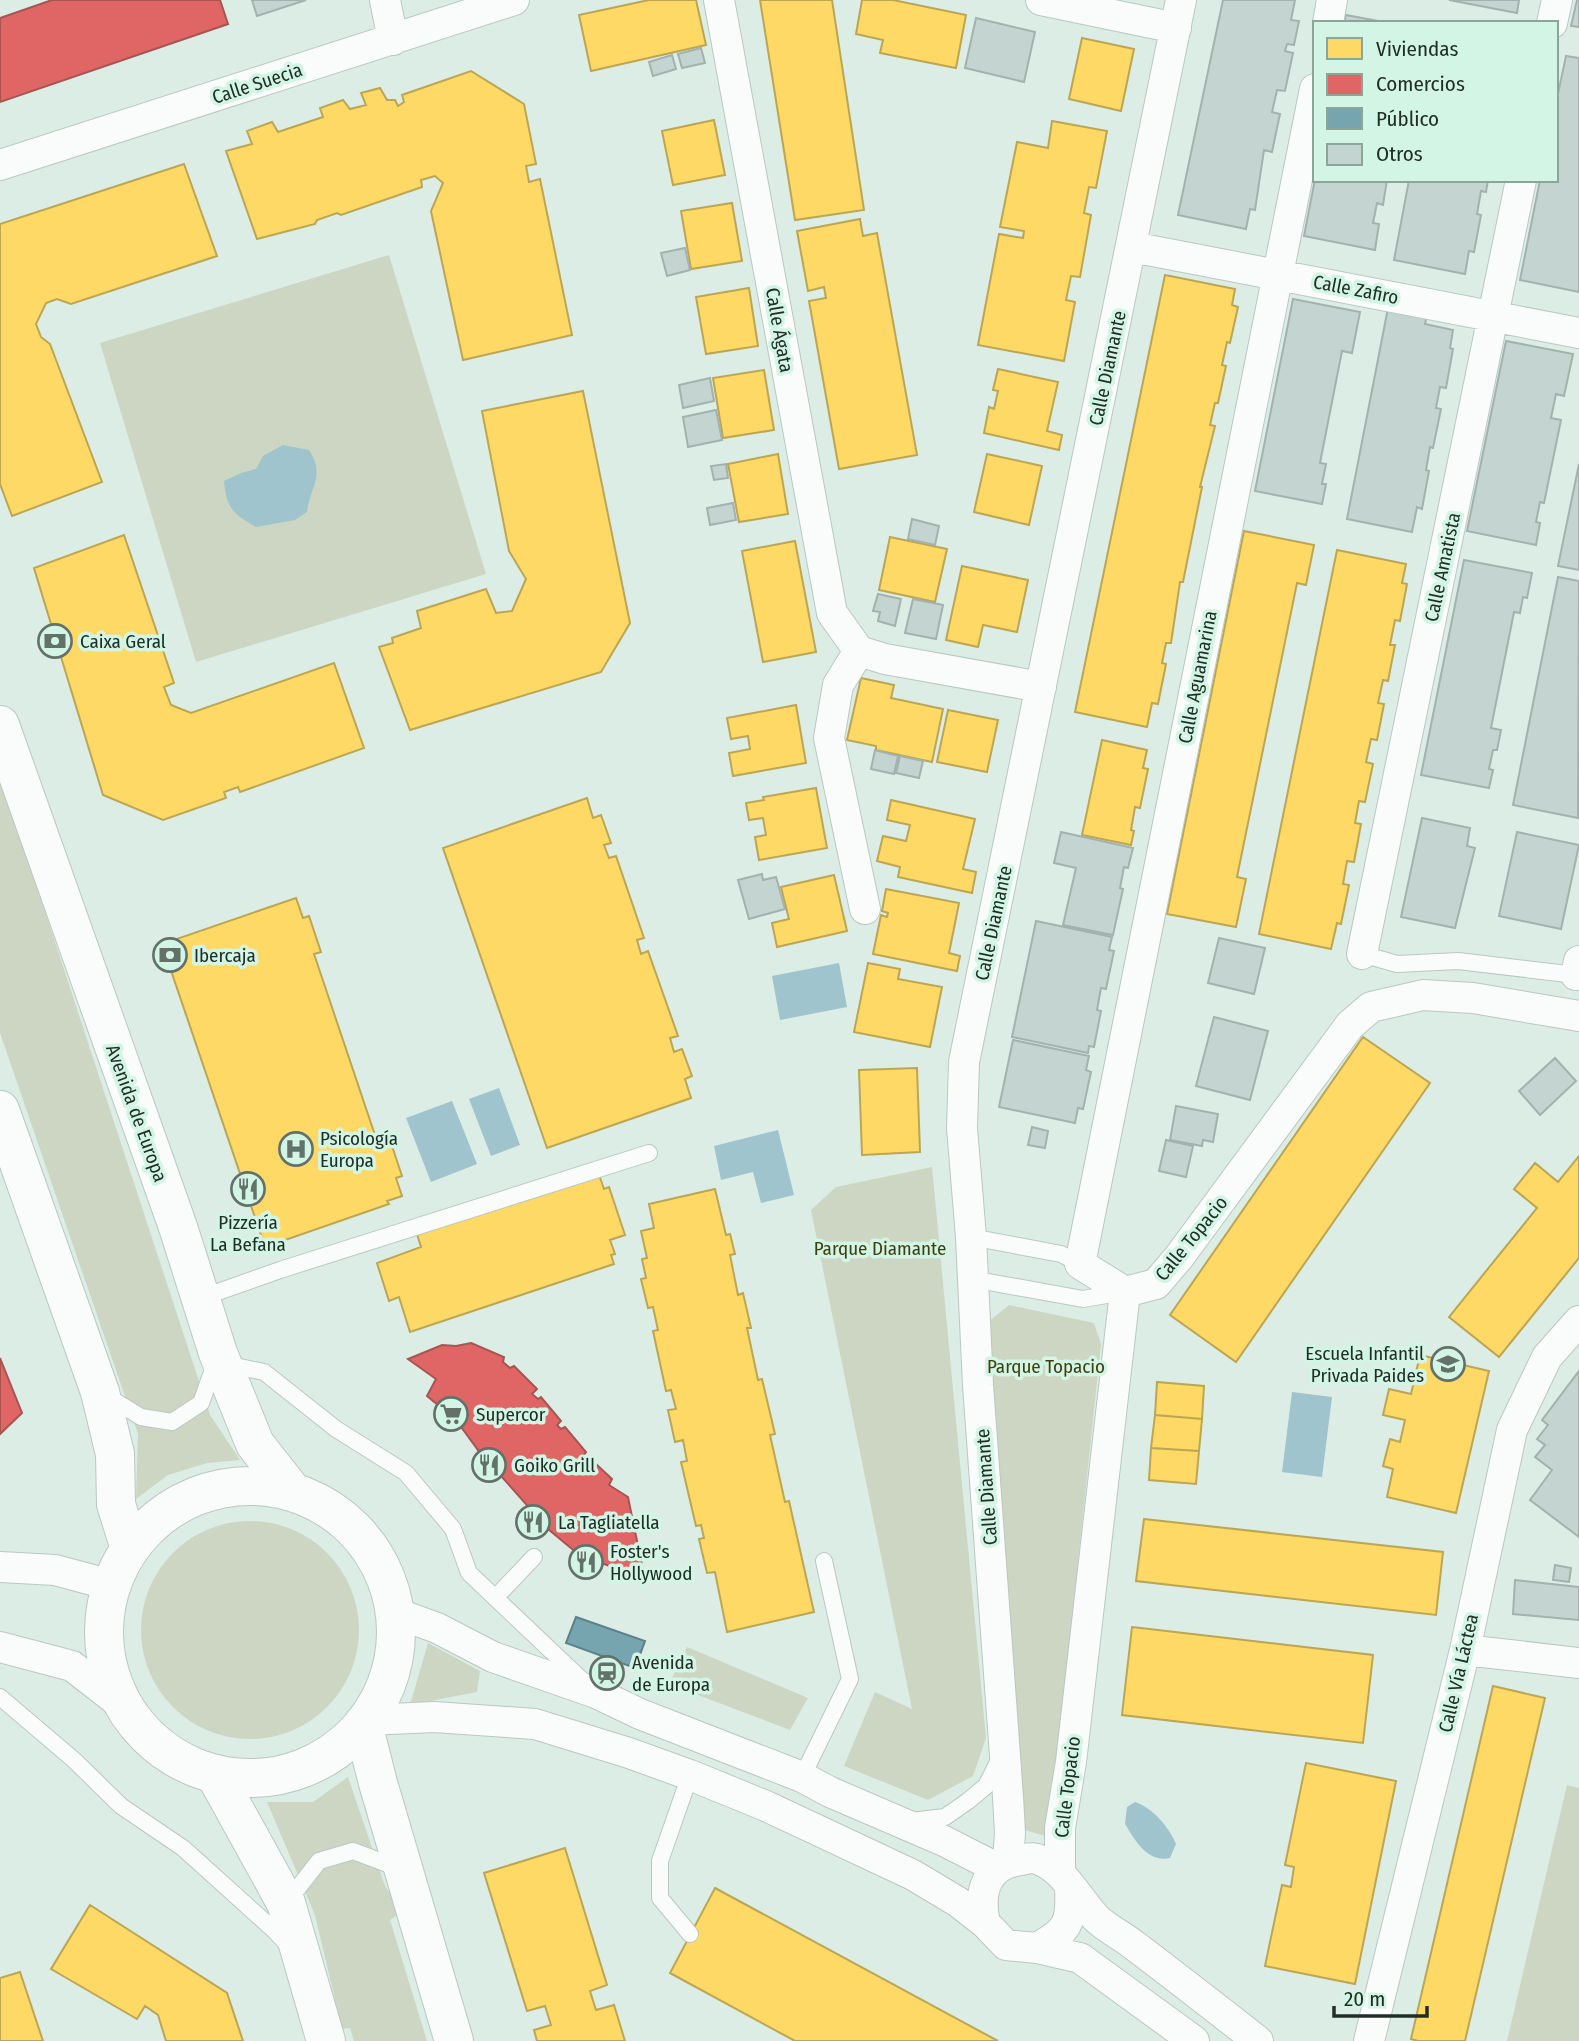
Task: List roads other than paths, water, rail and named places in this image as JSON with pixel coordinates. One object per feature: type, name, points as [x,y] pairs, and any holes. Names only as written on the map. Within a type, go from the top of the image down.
[{"type":"street","points":[[385,0],[393,40]]},
{"type":"street","name":"Calle Suecia","points":[[0,164],[514,0]]},
{"type":"street","name":"Calle Ágata","points":[[719,0],[832,613],[859,651]]},
{"type":"street","points":[[1041,0],[1178,14]]},
{"type":"street","points":[[1328,21],[1332,0]]},
{"type":"street","points":[[1552,21],[1557,0]]},
{"type":"street","name":"Calle Diamante","points":[[1003,1865],[1010,1833],[962,1128],[964,1062],[1178,14]]},
{"type":"street","name":"Calle Aguamarina","points":[[1080,1264],[1313,99]]},
{"type":"street","name":"Calle Amatista","points":[[1362,954],[1521,182]]},
{"type":"street","name":"Calle Zafiro","points":[[1132,247],[1579,333]]},
{"type":"street","points":[[865,909],[829,738],[838,685],[859,651],[886,659],[1041,687]]},
{"type":"street","name":"Avenida de Europa","points":[[0,725],[221,1358],[255,1444],[292,1491]]},
{"type":"street","name":"Calle Topacio","points":[[1065,1880],[1060,1828],[1071,1762],[1125,1292],[1156,1284],[1179,1258],[1350,1025],[1371,1007],[1423,995],[1473,998],[1579,1016]]},
{"type":"street","points":[[0,1110],[100,1392],[115,1454],[116,1504],[130,1549]]},
{"type":"street","points":[[1080,1264],[1125,1292]]},
{"type":"street","name":"Calle Vía Láctea","points":[[1369,2041],[1465,1650],[1512,1430],[1547,1357],[1579,1321]]},
{"type":"street","points":[[0,1647],[72,1666],[121,1704],[146,1736],[178,1761],[216,1776],[267,1779],[316,1764],[366,1722],[393,1669],[396,1613],[378,1559],[342,1517],[292,1491],[246,1485],[201,1493],[161,1516],[130,1549],[111,1585],[104,1625],[107,1666],[121,1704]]},
{"type":"street","points":[[0,1567],[55,1570],[111,1585]]},
{"type":"street","points":[[396,1613],[437,1628],[493,1657],[596,1693],[640,1714],[802,1776],[830,1792],[1003,1865]]},
{"type":"street","points":[[1465,1650],[1579,1663]]},
{"type":"street","points":[[366,1722],[434,1717],[535,1724],[690,1775],[766,1806],[913,1875],[958,1902],[985,1923],[1006,1945],[1037,1948],[1080,1958],[1194,2041]]},
{"type":"street","points":[[366,1722],[404,1870],[454,2041]]},
{"type":"street","points":[[216,1776],[285,1903],[326,2041]]},
{"type":"street","points":[[985,1923],[981,1903],[985,1884],[1003,1865],[1035,1858],[1065,1880],[1099,1921],[1128,1940],[1258,2041]]},
{"type":"street","points":[[1037,1948],[1059,1936],[1072,1913],[1065,1880]]},
{"type":"lane","points":[[1362,954],[1397,964],[1458,961],[1578,968]]},
{"type":"lane","points":[[201,1298],[280,1269],[649,1153]]},
{"type":"lane","points":[[971,1237],[1061,1254],[1080,1264]]},
{"type":"lane","points":[[972,1279],[1083,1299],[1125,1292]]},
{"type":"lane","points":[[100,1392],[141,1417],[172,1422],[201,1403],[221,1358],[264,1372],[336,1429],[406,1473],[453,1529],[470,1573],[596,1693]]},
{"type":"lane","points":[[495,1598],[534,1557]]},
{"type":"lane","points":[[802,1776],[850,1679],[824,1561]]},
{"type":"lane","points":[[0,1697],[74,1760],[121,1806],[183,1847],[275,1931],[302,1961]]},
{"type":"lane","points":[[899,1822],[946,1817],[986,1786],[1004,1750]]},
{"type":"lane","points":[[690,1775],[660,1861],[660,1898],[690,1934]]},
{"type":"lane","points":[[285,1903],[319,1861],[353,1851],[404,1870]]},
{"type":"water","points":[[283,445],[309,450],[314,459],[317,474],[307,512],[295,520],[256,527],[232,509],[224,481],[256,469],[263,456]]},
{"type":"water","points":[[839,963],[847,1007],[780,1020],[772,976]]},
{"type":"water","points":[[499,1088],[520,1145],[491,1156],[469,1099]]},
{"type":"water","points":[[452,1101],[477,1164],[431,1182],[406,1118]]},
{"type":"water","points":[[778,1130],[794,1195],[761,1203],[753,1172],[721,1180],[714,1146]]},
{"type":"water","points":[[1292,1392],[1332,1397],[1322,1477],[1282,1472]]},
{"type":"water","points":[[1135,1802],[1154,1813],[1169,1831],[1176,1844],[1170,1858],[1162,1859],[1148,1854],[1125,1824],[1127,1807]]},
{"type":"place","name":"Caixa Geral","points":[[55,641]]},
{"type":"place","name":"Ibercaja","points":[[170,955]]},
{"type":"place","name":"Psicología Europa","points":[[296,1149]]},
{"type":"place","name":"Pizzería La Befana","points":[[248,1189]]},
{"type":"place","name":"Escuela Infantil Privada Paides","points":[[1448,1364]]},
{"type":"place","name":"Supercor","points":[[451,1414]]},
{"type":"place","name":"Goiko Grill","points":[[489,1465]]},
{"type":"place","name":"La Tagliatella","points":[[533,1522]]},
{"type":"place","name":"Foster's Hollywood","points":[[586,1562]]},
{"type":"place","name":"Avenida de Europa","points":[[607,1673]]},
{"type":"park label","name":"Parque Diamante","points":[[880,1248]]},
{"type":"park label","name":"Parque Topacio","points":[[1046,1366]]}]
